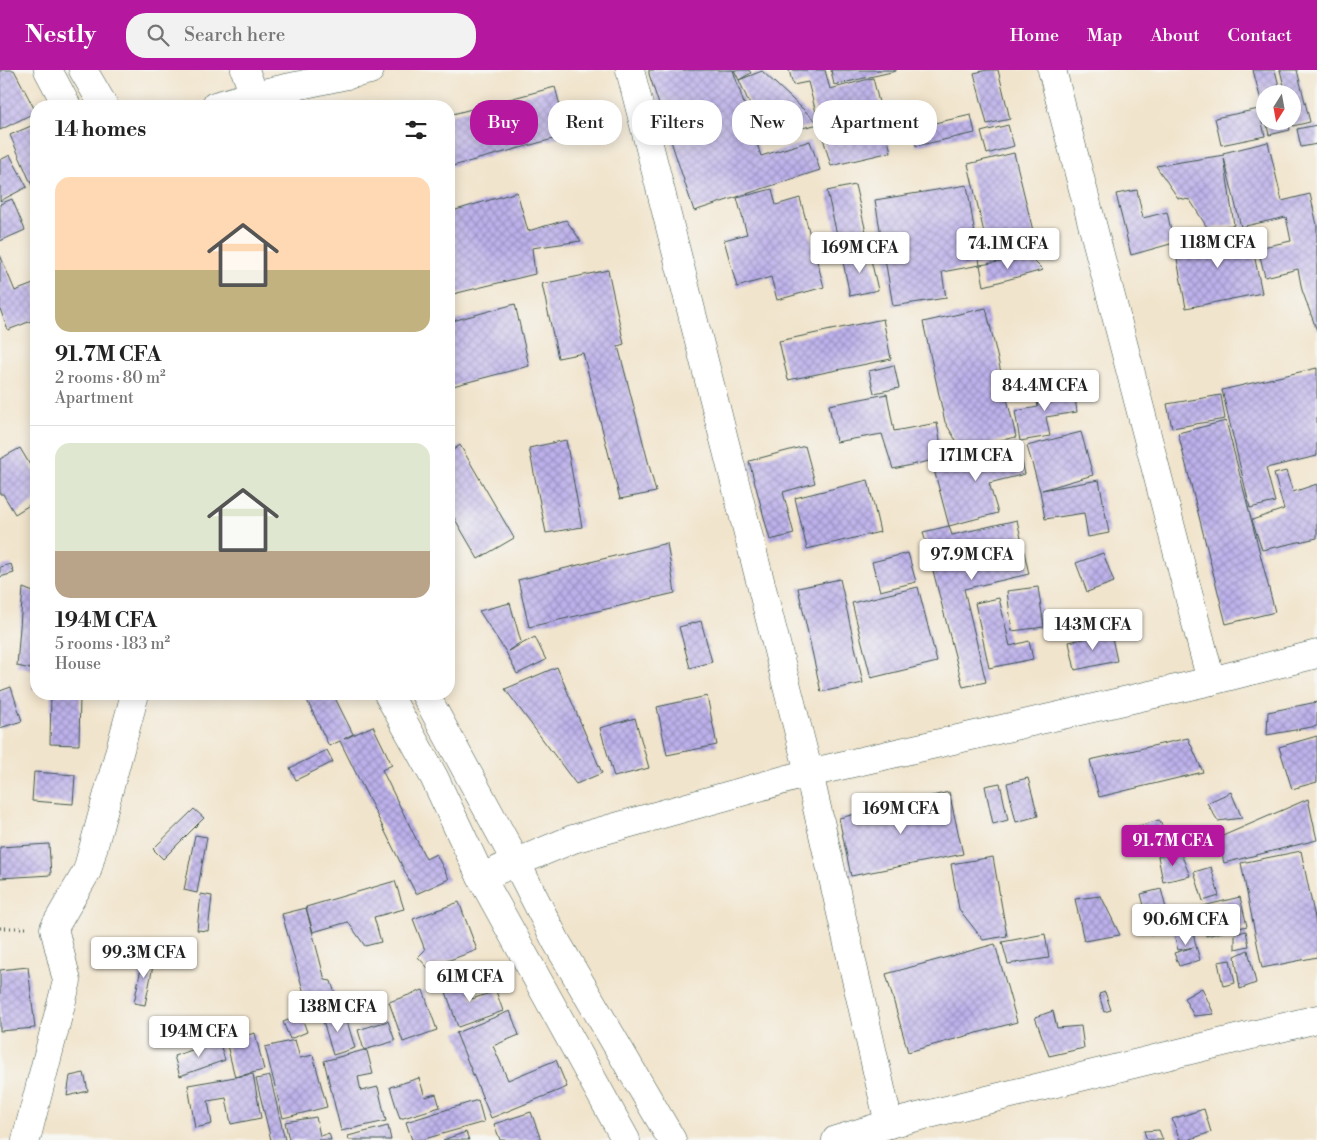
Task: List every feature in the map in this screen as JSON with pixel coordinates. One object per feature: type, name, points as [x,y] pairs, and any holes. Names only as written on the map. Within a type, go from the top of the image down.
[{"type":"street","points":[[48,70],[64,100]]},
{"type":"street","points":[[83,70],[100,100]]},
{"type":"street","points":[[245,70],[254,95]]},
{"type":"street","points":[[236,100],[370,70]]},
{"type":"street","points":[[630,70],[809,773],[889,1124]]},
{"type":"street","points":[[1052,70],[1211,681]]},
{"type":"street","points":[[481,877],[573,839],[809,773],[1211,681],[1317,654]]},
{"type":"street","points":[[26,1140],[67,981],[54,928],[87,871],[133,700]]},
{"type":"street","points":[[391,700],[434,777],[481,877],[626,1140]]},
{"type":"street","points":[[428,700],[516,862],[556,941],[672,1140]]},
{"type":"street","points":[[836,1140],[889,1124],[1317,1019]]},
{"type":"building","points":[[0,70],[14,70],[30,101],[30,115],[0,130]]},
{"type":"building","points":[[649,70],[733,70],[743,100],[732,100],[732,145],[757,145],[761,156],[797,145],[803,145],[803,143],[810,141],[820,170],[694,211],[672,145],[722,145],[722,100],[658,100]]},
{"type":"building","points":[[734,70],[749,70],[751,73],[739,80]]},
{"type":"building","points":[[789,70],[825,70],[830,89],[873,78],[878,100],[813,101],[808,82],[793,85]]},
{"type":"building","points":[[831,70],[896,70],[896,71],[834,85]]},
{"type":"building","points":[[998,70],[1010,119],[987,124],[974,73]]},
{"type":"building","points":[[1253,70],[1275,70],[1279,85],[1257,85]]},
{"type":"building","points":[[1280,70],[1297,70],[1301,85],[1284,85]]},
{"type":"building","points":[[762,71],[793,100],[748,100],[739,80]]},
{"type":"building","points":[[1301,86],[1310,122],[1301,124]]},
{"type":"building","points":[[555,87],[559,100],[548,100],[548,140],[538,143],[538,100],[506,100]]},
{"type":"building","points":[[470,109],[470,145],[531,145],[455,165],[455,113]]},
{"type":"building","points":[[803,109],[813,118],[813,125],[803,128]]},
{"type":"building","points":[[1256,110],[1256,130],[1264,130],[1265,136],[1221,145],[1215,118]]},
{"type":"building","points":[[971,115],[975,133],[937,141],[937,122]]},
{"type":"building","points":[[1008,125],[1014,146],[987,154],[981,132]]},
{"type":"building","points":[[1317,125],[1317,144],[1301,147],[1297,130],[1301,130],[1301,128]]},
{"type":"building","points":[[30,126],[30,181],[10,135]]},
{"type":"building","points":[[1268,130],[1290,130],[1269,135]]},
{"type":"building","points":[[1268,142],[1282,201],[1310,194],[1317,225],[1317,331],[1302,290],[1298,269],[1265,277],[1258,248],[1291,241],[1286,217],[1241,227],[1224,158],[1234,225],[1208,229],[1190,200],[1178,198],[1156,166],[1224,155],[1223,153]]},
{"type":"building","points":[[825,145],[889,145],[891,152],[831,166]]},
{"type":"building","points":[[1014,153],[1036,243],[989,254],[968,164]]},
{"type":"building","points":[[10,155],[27,187],[0,201],[0,160]]},
{"type":"building","points":[[855,185],[866,232],[838,239],[827,191]]},
{"type":"building","points":[[967,185],[980,265],[942,272],[946,298],[893,306],[875,200]]},
{"type":"building","points":[[772,189],[776,205],[800,198],[824,287],[777,300],[771,277],[737,287],[724,240],[747,234],[737,198]]},
{"type":"building","points":[[1137,190],[1143,218],[1167,212],[1174,243],[1131,255],[1116,194]]},
{"type":"building","points":[[517,192],[528,231],[566,220],[581,241],[532,248],[535,274],[455,294],[455,210]]},
{"type":"building","points":[[12,199],[25,230],[0,241],[0,204]]},
{"type":"building","points":[[1249,230],[1262,293],[1186,308],[1174,243]]},
{"type":"building","points":[[869,251],[878,290],[850,296],[842,257]]},
{"type":"building","points":[[0,255],[15,291],[30,285],[30,321],[8,330],[0,309]]},
{"type":"building","points":[[1030,257],[1043,270],[984,286],[980,265]]},
{"type":"building","points":[[608,270],[624,344],[618,346],[656,492],[620,499],[583,353],[558,358],[542,284]]},
{"type":"building","points":[[515,304],[529,366],[455,385],[455,320]]},
{"type":"building","points":[[986,308],[1016,437],[961,449],[945,422],[923,322]]},
{"type":"building","points":[[883,319],[891,359],[788,380],[779,341]]},
{"type":"building","points":[[894,365],[899,388],[874,393],[869,371]]},
{"type":"building","points":[[1317,368],[1317,456],[1266,468],[1275,502],[1250,508],[1222,390]]},
{"type":"building","points":[[1073,384],[1077,412],[1046,417],[1050,436],[1020,441],[1015,411],[1038,407],[1035,391]]},
{"type":"building","points":[[887,394],[894,431],[937,423],[943,458],[893,469],[882,434],[836,442],[829,405]]},
{"type":"building","points":[[1221,395],[1225,419],[1172,428],[1167,404]]},
{"type":"building","points":[[1226,421],[1275,612],[1226,624],[1178,433]]},
{"type":"building","points":[[1081,432],[1093,475],[1042,490],[1099,480],[1109,533],[1088,537],[1084,513],[1045,519],[1040,491],[1027,446]]},
{"type":"building","points":[[566,440],[582,527],[546,533],[529,448]]},
{"type":"building","points":[[1017,443],[1025,474],[989,483],[998,513],[949,526],[933,466]]},
{"type":"building","points":[[460,445],[514,538],[478,559],[455,519],[455,449]]},
{"type":"building","points":[[805,446],[815,483],[783,492],[794,534],[770,540],[749,461]]},
{"type":"building","points":[[20,448],[30,465],[30,505],[15,514],[3,494],[0,494],[0,459]]},
{"type":"building","points":[[1286,471],[1293,492],[1317,484],[1317,538],[1262,550],[1252,520],[1284,509],[1274,474]]},
{"type":"building","points":[[868,480],[880,532],[807,549],[795,498]]},
{"type":"building","points":[[1017,520],[1029,574],[964,589],[986,682],[963,687],[923,532],[949,526],[952,535]]},
{"type":"building","points":[[667,543],[675,593],[529,627],[518,580]]},
{"type":"building","points":[[908,553],[916,582],[880,591],[872,562]]},
{"type":"building","points":[[1103,553],[1114,582],[1087,592],[1076,563]]},
{"type":"building","points":[[11,564],[14,573],[0,577],[0,567]]},
{"type":"building","points":[[840,579],[863,683],[821,692],[798,588]]},
{"type":"building","points":[[918,587],[937,662],[871,678],[852,603]]},
{"type":"building","points":[[1038,587],[1044,627],[1012,631],[1007,591]]},
{"type":"building","points":[[23,588],[30,591],[30,669],[17,666]]},
{"type":"building","points":[[999,598],[1010,646],[1029,641],[1033,659],[989,668],[975,603]]},
{"type":"building","points":[[510,603],[521,642],[508,651],[535,637],[546,660],[517,674],[506,652],[479,611]]},
{"type":"building","points":[[701,621],[712,662],[690,668],[679,627]]},
{"type":"building","points":[[1111,633],[1117,661],[1075,670],[1069,642]]},
{"type":"building","points":[[557,667],[602,773],[576,784],[505,689]]},
{"type":"building","points":[[11,687],[22,721],[0,728],[0,691]]},
{"type":"building","points":[[707,696],[717,745],[667,755],[657,707]]},
{"type":"building","points":[[51,700],[80,700],[79,745],[50,744]]},
{"type":"building","points":[[307,700],[336,700],[353,734],[344,739],[373,726],[392,765],[382,770],[426,859],[436,854],[449,879],[416,894],[340,741],[329,746]]},
{"type":"building","points":[[1317,702],[1317,726],[1267,735],[1268,712]]},
{"type":"building","points":[[635,718],[649,768],[614,777],[600,728]]},
{"type":"building","points":[[1317,736],[1317,782],[1292,789],[1279,747]]},
{"type":"building","points":[[1188,738],[1203,772],[1099,797],[1090,760]]},
{"type":"building","points":[[327,750],[333,762],[296,780],[290,768]]},
{"type":"building","points":[[34,772],[75,775],[73,804],[32,801]]},
{"type":"building","points":[[1028,778],[1038,816],[1016,822],[1007,783]]},
{"type":"building","points":[[1000,783],[1008,820],[993,824],[985,786]]},
{"type":"building","points":[[949,792],[963,854],[851,876],[839,818]]},
{"type":"building","points":[[1231,792],[1242,818],[1218,821],[1207,803]]},
{"type":"building","points":[[1308,799],[1317,840],[1224,863],[1218,838]]},
{"type":"building","points":[[194,809],[204,818],[163,859],[153,849]]},
{"type":"building","points":[[1159,820],[1173,845],[1147,853],[1135,827]]},
{"type":"building","points":[[195,835],[207,837],[197,893],[184,890]]},
{"type":"building","points":[[49,844],[51,875],[0,878],[0,847]]},
{"type":"building","points":[[1301,851],[1317,928],[1317,957],[1262,968],[1241,863]]},
{"type":"building","points":[[1181,854],[1190,876],[1163,882],[1158,856]]},
{"type":"building","points":[[993,857],[1007,936],[983,940],[959,909],[951,864]]},
{"type":"building","points":[[1211,867],[1219,896],[1203,901],[1194,872]]},
{"type":"building","points":[[395,881],[404,909],[374,917],[381,942],[365,946],[348,922],[313,932],[306,907]]},
{"type":"building","points":[[1161,889],[1168,916],[1190,910],[1193,922],[1151,933],[1141,894]]},
{"type":"building","points":[[201,894],[212,896],[208,931],[197,930]]},
{"type":"building","points":[[1101,896],[1120,935],[1084,941],[1075,899]]},
{"type":"building","points":[[1240,897],[1247,926],[1206,936],[1199,907]]},
{"type":"building","points":[[459,902],[477,950],[428,968],[418,957],[425,950],[413,919]]},
{"type":"building","points":[[306,908],[325,980],[331,981],[337,1000],[308,1008],[282,914]]},
{"type":"building","points":[[1192,927],[1200,960],[1179,966],[1174,953],[1194,947],[1178,950],[1173,930]]},
{"type":"building","points":[[1246,931],[1249,946],[1235,949],[1235,934]]},
{"type":"building","points":[[1045,934],[1049,958],[1008,964],[1002,942]]},
{"type":"building","points":[[995,944],[1017,1022],[908,1052],[886,974]]},
{"type":"building","points":[[1248,950],[1256,983],[1240,989],[1235,956]]},
{"type":"building","points":[[144,953],[155,956],[145,1005],[134,1003]]},
{"type":"building","points":[[1230,960],[1235,983],[1223,986],[1218,962]]},
{"type":"building","points":[[28,967],[35,1028],[0,1031],[0,970]]},
{"type":"building","points":[[465,976],[472,999],[496,991],[503,1011],[458,1027],[443,983]]},
{"type":"building","points":[[1202,988],[1214,1014],[1194,1016],[1184,998]]},
{"type":"building","points":[[423,990],[437,1030],[403,1042],[389,1002]]},
{"type":"building","points":[[1105,992],[1111,1010],[1104,1012],[1099,994]]},
{"type":"building","points":[[344,1011],[355,1048],[333,1055],[322,1017]]},
{"type":"building","points":[[510,1011],[519,1035],[493,1046],[508,1080],[556,1060],[567,1087],[491,1118],[456,1033]]},
{"type":"building","points":[[1053,1011],[1057,1028],[1081,1026],[1084,1048],[1049,1056],[1035,1017]]},
{"type":"building","points":[[301,1015],[307,1032],[290,1039],[283,1022]]},
{"type":"building","points":[[388,1021],[395,1041],[364,1050],[358,1030]]},
{"type":"building","points":[[255,1033],[264,1070],[235,1077],[226,1041]]},
{"type":"building","points":[[295,1040],[300,1058],[313,1055],[327,1107],[283,1118],[265,1047]]},
{"type":"building","points":[[219,1041],[225,1060],[180,1076],[174,1056]]},
{"type":"building","points":[[364,1050],[367,1051],[373,1074],[358,1077],[361,1091],[378,1087],[386,1121],[341,1131],[324,1061]]},
{"type":"building","points":[[84,1073],[88,1091],[67,1096],[70,1076]]},
{"type":"building","points":[[253,1074],[261,1118],[231,1124],[226,1098],[208,1101],[212,1124],[195,1128],[188,1085]]},
{"type":"building","points":[[270,1076],[285,1140],[271,1140],[256,1079]]},
{"type":"building","points":[[419,1078],[425,1097],[436,1094],[440,1107],[400,1119],[390,1087]]},
{"type":"building","points":[[478,1100],[484,1122],[421,1140],[412,1140],[406,1122]]},
{"type":"building","points":[[1204,1109],[1211,1132],[1188,1140],[1180,1140],[1172,1119]]},
{"type":"building","points":[[531,1112],[541,1140],[500,1140],[494,1124]]},
{"type":"building","points":[[316,1117],[320,1136],[329,1133],[331,1140],[289,1140],[285,1122]]},
{"type":"building","points":[[388,1126],[391,1140],[349,1140],[348,1136]]},
{"type":"building","points":[[1159,1130],[1163,1140],[1147,1140],[1144,1131]]},
{"type":"building","points":[[466,1132],[469,1140],[443,1140]]}]
